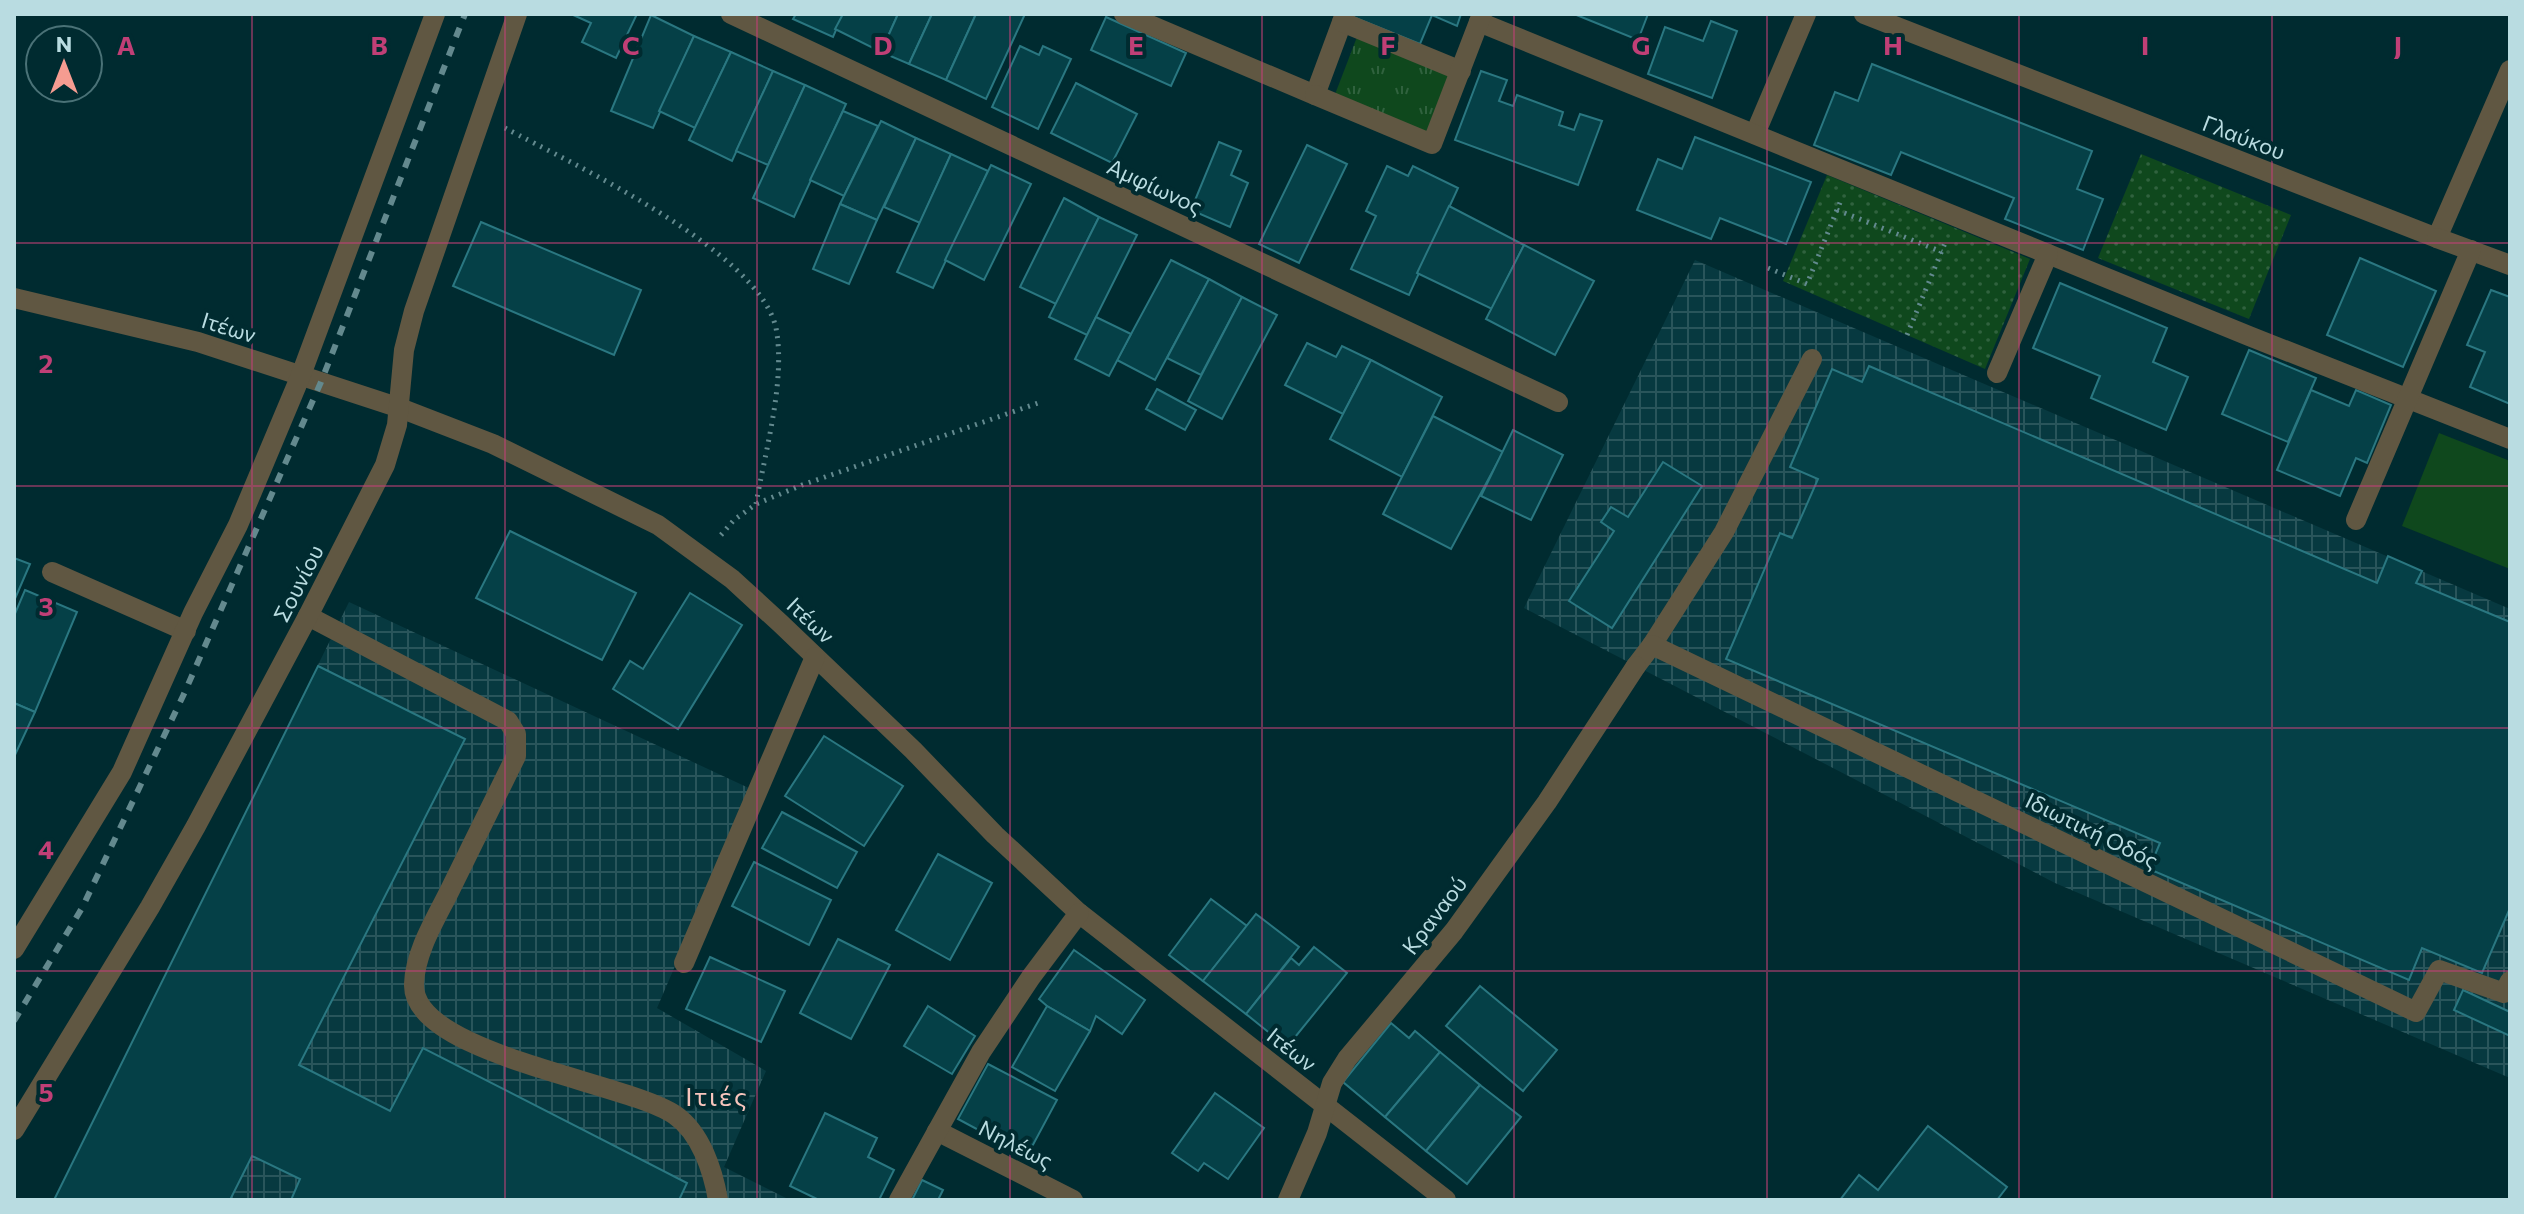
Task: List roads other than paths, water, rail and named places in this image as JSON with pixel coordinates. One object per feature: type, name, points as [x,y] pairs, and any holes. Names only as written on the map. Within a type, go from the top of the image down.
[{"type":"street","points":[[14,949],[122,772],[238,525],[301,375],[435,14]]},
{"type":"street","name":"Σουνίου","points":[[14,1130],[150,907],[308,616],[385,465],[400,408],[404,350],[414,311],[517,14]]},
{"type":"street","name":"Αμφίωνος","points":[[731,14],[1558,402]]},
{"type":"street","points":[[1124,14],[1432,144],[1481,18],[1956,217],[2510,439]]},
{"type":"street","points":[[1755,134],[1806,14]]},
{"type":"street","name":"Γλαύκου","points":[[1864,14],[2510,265]]},
{"type":"street","points":[[1315,95],[1344,18],[1461,71]]},
{"type":"street","points":[[2437,238],[2510,70]]},
{"type":"street","points":[[2356,520],[2471,250]]},
{"type":"street","points":[[1997,373],[2048,254]]},
{"type":"street","name":"Ιτέων","points":[[14,298],[198,342],[400,408],[493,444],[658,525],[732,579],[1079,913],[1446,1200]]},
{"type":"street","points":[[1652,645],[1724,532],[1812,359]]},
{"type":"street","points":[[52,572],[186,631]]},
{"type":"street","points":[[308,616],[508,721],[516,734],[516,756],[431,929],[417,965],[413,986],[417,1003],[428,1018],[520,1063],[647,1100],[677,1116],[696,1138],[714,1177],[718,1200]]},
{"type":"street","name":"Κραναού","points":[[1288,1200],[1317,1133],[1332,1083],[1347,1059],[1454,931],[1547,802],[1652,645]]},
{"type":"street","name":"Ιδιωτική Οδός","points":[[1652,645],[2416,1012],[2439,970],[2504,993],[2510,981]]},
{"type":"street","points":[[684,963],[815,657]]},
{"type":"street","points":[[899,1200],[981,1052],[1079,913]]},
{"type":"street","name":"Νηλέως","points":[[937,1131],[1073,1200]]},
{"type":"railway","points":[[14,1021],[82,908],[183,696],[321,382],[465,14]]},
{"type":"district","name":"Ιτιές","points":[[717,1095]]}]
